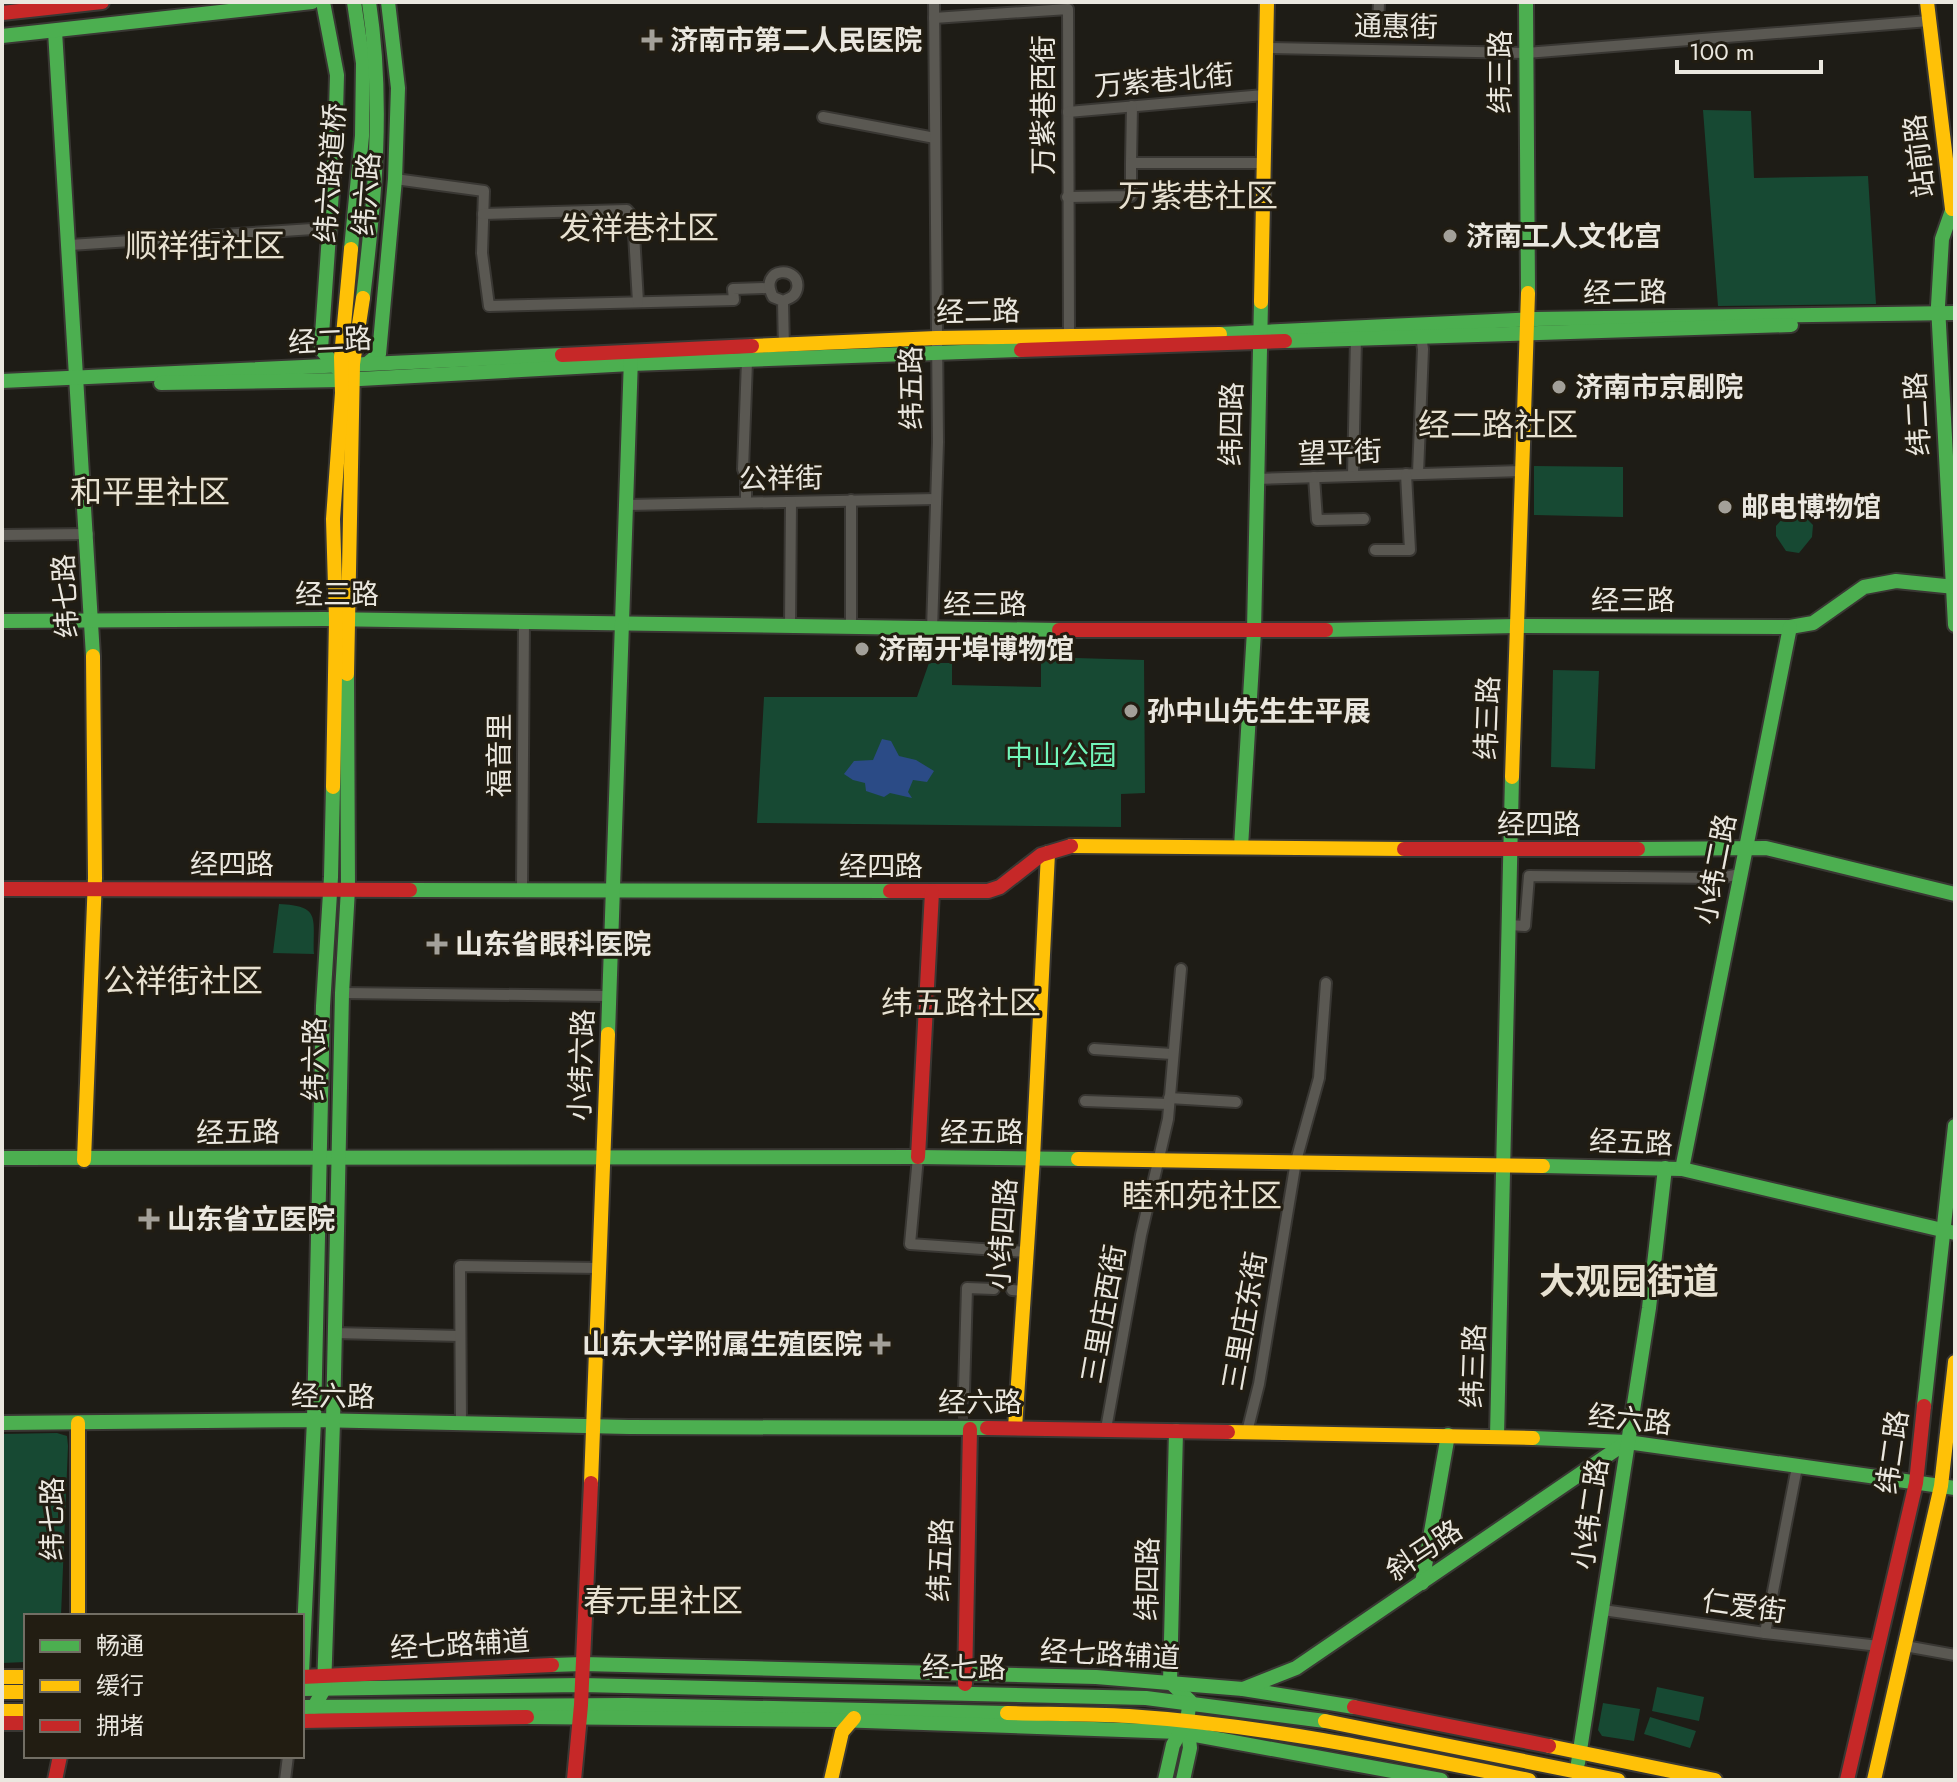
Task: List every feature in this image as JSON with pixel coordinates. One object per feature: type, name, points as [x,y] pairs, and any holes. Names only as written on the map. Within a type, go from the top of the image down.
[{"type":"main road","points":[[2,13],[102,2]]},
{"type":"main road","points":[[2,36],[312,2]]},
{"type":"main road","name":"纬六路","points":[[323,2],[337,75],[321,349],[350,367]]},
{"type":"main road","name":"纬六路道桥","points":[[342,349],[362,136],[363,63],[354,2]]},
{"type":"main road","name":"纬六路道桥","points":[[350,367],[377,151],[377,53],[369,2]]},
{"type":"main road","name":"纬六路","points":[[350,367],[379,354],[395,179],[398,88],[388,2]]},
{"type":"main road","name":"纬四路","points":[[1241,847],[1254,631],[1267,2]]},
{"type":"main road","name":"纬三路","points":[[1497,1436],[1505,1164],[1509,851],[1528,326],[1526,2]]},
{"type":"main road","name":"站前路","points":[[1927,2],[1953,206]]},
{"type":"main road","name":"纬七路","points":[[55,31],[93,621],[95,890],[84,1160]]},
{"type":"main road","name":"纬二路","points":[[1953,206],[1942,239],[1938,318],[1955,625]]},
{"type":"main road","name":"经二路","points":[[1938,318],[1955,313]]},
{"type":"main road","name":"经二路","points":[[2,389],[350,367],[785,352],[936,354],[1528,326],[1938,318],[1955,321]]},
{"type":"main road","name":"经二路","points":[[631,358],[747,361],[785,352],[936,338],[1069,335],[1356,338],[1421,336],[1528,326]]},
{"type":"main road","name":"纬六路","points":[[304,1638],[350,367],[342,349]]},
{"type":"main road","name":"小纬六路","points":[[574,1780],[582,1685],[594,1425],[631,358]]},
{"type":"main road","name":"经二路","points":[[2,381],[79,382]]},
{"type":"main road","name":"经三路","points":[[2,621],[624,622],[932,630],[1790,627],[1813,623],[1864,587],[1896,581],[1954,587]]},
{"type":"main road","name":"纬六路","points":[[308,1714],[324,1683],[333,1422],[342,993],[348,889],[341,620]]},
{"type":"main road","name":"小纬二路","points":[[1682,1169],[1790,627]]},
{"type":"main road","name":"经四路","points":[[2,889],[988,891],[1000,887],[1025,866],[1048,853],[1073,845],[1509,851],[1766,848],[1955,894]]},
{"type":"main road","name":"经四路","points":[[1746,848],[1759,855],[1955,903]]},
{"type":"main road","name":"小纬四路","points":[[1015,1428],[1018,1290],[1026,1252],[1033,1158],[1048,853]]},
{"type":"main road","points":[[918,1157],[932,892]]},
{"type":"main road","name":"纬二路","points":[[1847,1780],[1916,1483],[1950,1232],[1955,1126]]},
{"type":"main road","name":"经五路","points":[[2,1158],[1157,1158],[1665,1168],[1682,1169],[1950,1232]]},
{"type":"main road","name":"小纬二路","points":[[1577,1772],[1649,1308],[1665,1168]]},
{"type":"main road","name":"纬二路","points":[[1874,1780],[1905,1646],[1948,1487],[1955,1362]]},
{"type":"main road","name":"经六路","points":[[2,1423],[314,1420],[594,1425],[965,1425],[1497,1436],[1627,1442],[1948,1487]]},
{"type":"main road","name":"纬七路","points":[[78,1423],[78,1614]]},
{"type":"main road","name":"纬五路","points":[[965,1425],[965,1693]]},
{"type":"main road","name":"纬四路","points":[[1170,1682],[1176,1431]]},
{"type":"main road","name":"纬三路","points":[[1422,1583],[1448,1435]]},
{"type":"main road","name":"斜马路","points":[[1243,1689],[1296,1668],[1627,1442]]},
{"type":"main road","name":"经七路辅道","points":[[324,1683],[583,1664],[1096,1677],[1170,1682],[1243,1689],[1345,1705],[1715,1780]]},
{"type":"main road","points":[[2,1677],[24,1677]]},
{"type":"main road","name":"经七路","points":[[304,1681],[965,1693],[1190,1701],[1391,1732],[1618,1780]]},
{"type":"main road","points":[[1170,1682],[1190,1701],[1185,1729],[1183,1780]]},
{"type":"main road","points":[[2,1692],[24,1692]]},
{"type":"main road","points":[[304,1692],[308,1714]]},
{"type":"main road","name":"经七路","points":[[308,1714],[580,1710],[844,1718],[966,1711],[1317,1738],[1529,1780]]},
{"type":"main road","points":[[2,1711],[24,1711]]},
{"type":"main road","points":[[831,1780],[844,1718]]},
{"type":"main road","points":[[2,1723],[24,1723]]},
{"type":"main road","points":[[1165,1780],[1173,1745],[1185,1729]]},
{"type":"main road","points":[[1185,1729],[1441,1780]]},
{"type":"main road","points":[[55,1780],[60,1758]]},
{"type":"street","name":"纬五路","points":[[932,630],[936,499],[934,2]]},
{"type":"street","points":[[1378,27],[1379,2]]},
{"type":"street","name":"万紫巷西街","points":[[934,18],[1068,9],[1069,335]]},
{"type":"street","name":"通惠街","points":[[1266,48],[1526,53],[1929,21]]},
{"type":"street","name":"万紫巷北街","points":[[1068,112],[1264,95]]},
{"type":"street","points":[[1067,197],[1131,196],[1132,106]]},
{"type":"street","points":[[823,117],[935,138]]},
{"type":"street","points":[[1131,163],[1263,163]]},
{"type":"street","points":[[395,179],[484,191],[482,253],[489,306],[734,300],[733,289],[768,288]]},
{"type":"street","points":[[483,214],[627,210],[633,217],[638,302]]},
{"type":"street","points":[[70,245],[328,228]]},
{"type":"street","points":[[786,271],[798,283],[797,292],[792,298],[783,301],[773,297],[768,288],[770,279],[786,271]]},
{"type":"street","points":[[783,301],[785,352]]},
{"type":"street","points":[[1375,550],[1410,550],[1412,474],[1423,349],[1421,336]]},
{"type":"street","points":[[1353,475],[1356,338]]},
{"type":"street","points":[[746,502],[743,469],[747,361]]},
{"type":"street","name":"望平街","points":[[1256,479],[1522,471]]},
{"type":"street","points":[[1314,477],[1317,520],[1364,519]]},
{"type":"street","name":"公祥街","points":[[627,505],[936,499]]},
{"type":"street","points":[[851,500],[851,628]]},
{"type":"street","points":[[790,626],[791,502]]},
{"type":"street","points":[[2,535],[88,534]]},
{"type":"street","name":"福音里","points":[[522,889],[524,622]]},
{"type":"street","points":[[1509,925],[1525,926],[1529,876],[1720,878],[1740,874]]},
{"type":"street","name":"三里庄西街","points":[[1106,1429],[1157,1158],[1168,1119],[1181,969]]},
{"type":"street","name":"三里庄东街","points":[[1247,1432],[1259,1384],[1296,1161],[1319,1078],[1326,983]]},
{"type":"street","points":[[342,993],[610,996]]},
{"type":"street","points":[[1094,1049],[1172,1054]]},
{"type":"street","points":[[1085,1101],[1236,1102]]},
{"type":"street","points":[[918,1157],[910,1244],[1026,1252]]},
{"type":"street","points":[[461,1423],[460,1266],[600,1268]]},
{"type":"street","points":[[964,1392],[967,1288],[994,1289]]},
{"type":"street","points":[[334,1333],[460,1336]]},
{"type":"street","points":[[1765,1633],[1797,1467]]},
{"type":"street","name":"仁爱街","points":[[1603,1610],[1879,1646]]},
{"type":"street","points":[[1905,1646],[1955,1655]]},
{"type":"street","points":[[285,1780],[288,1758]]},
{"type":"green space","points":[[1703,110],[1751,111],[1754,178],[1868,176],[1876,304],[1718,306]]},
{"type":"green space","points":[[1534,466],[1623,467],[1623,517],[1534,515]]},
{"type":"green space","points":[[1789,511],[1800,512],[1813,525],[1812,537],[1799,553],[1786,551],[1776,536],[1776,526]]},
{"type":"green space","name":"中山公园","points":[[1041,657],[1144,660],[1145,793],[1121,794],[1121,827],[757,823],[764,697],[917,697],[929,663],[952,663],[952,685],[1041,687]]},
{"type":"green space","points":[[1553,670],[1599,671],[1595,769],[1551,767]]},
{"type":"green space","points":[[279,904],[302,907],[312,916],[314,954],[273,953]]},
{"type":"green space","points":[[57,1433],[67,1436],[68,1446],[61,1614],[24,1614],[24,1662],[2,1663],[2,1434]]},
{"type":"green space","points":[[1657,1687],[1704,1697],[1699,1721],[1652,1711]]},
{"type":"green space","points":[[1603,1703],[1640,1709],[1634,1741],[1602,1736],[1598,1730]]},
{"type":"green space","points":[[1650,1717],[1696,1731],[1690,1748],[1644,1734]]},
{"type":"water","points":[[882,739],[891,741],[899,756],[916,760],[934,771],[927,782],[913,780],[908,792],[912,798],[890,793],[884,797],[866,791],[865,783],[844,774],[854,761],[873,760]]},
{"type":"tunnel","points":[[963,1419],[964,1392]]},
{"type":"traffic: fast","points":[[2,36],[312,2]]},
{"type":"traffic: fast","points":[[323,2],[337,75],[321,349],[337,368]]},
{"type":"traffic: fast","points":[[351,249],[362,136],[363,63],[354,2]]},
{"type":"traffic: fast","points":[[363,298],[377,113],[369,2]]},
{"type":"traffic: fast","points":[[367,364],[379,354],[395,179],[398,88],[388,2]]},
{"type":"traffic: fast","points":[[1526,2],[1528,293]]},
{"type":"traffic: fast","points":[[55,31],[93,656]]},
{"type":"traffic: fast","points":[[1955,202],[1942,239],[1938,306],[1955,625]]},
{"type":"traffic: fast","points":[[1241,847],[1254,631],[1261,302]]},
{"type":"traffic: fast","points":[[1220,334],[1535,319],[1955,313]]},
{"type":"traffic: fast","points":[[1285,341],[1791,325]]},
{"type":"traffic: fast","points":[[161,383],[342,380],[631,364],[1021,350]]},
{"type":"traffic: fast","points":[[2,381],[562,355]]},
{"type":"traffic: fast","points":[[608,1034],[631,358]]},
{"type":"traffic: fast","points":[[1326,630],[1516,626],[1790,627],[1813,623],[1864,587],[1896,581],[1955,587]]},
{"type":"traffic: fast","points":[[2,621],[324,619],[1059,630]]},
{"type":"traffic: fast","points":[[1682,1169],[1790,627]]},
{"type":"traffic: fast","points":[[314,1707],[324,1689],[333,1422],[342,993],[348,889],[347,674]]},
{"type":"traffic: fast","points":[[1497,1436],[1512,777]]},
{"type":"traffic: fast","points":[[304,1631],[314,1420],[323,1006],[333,787]]},
{"type":"traffic: fast","points":[[1638,849],[1766,848],[1955,894]]},
{"type":"traffic: fast","points":[[410,890],[890,891]]},
{"type":"traffic: fast","points":[[1924,1406],[1955,1126]]},
{"type":"traffic: fast","points":[[2,1158],[1078,1159]]},
{"type":"traffic: fast","points":[[1543,1166],[1682,1169],[1955,1233]]},
{"type":"traffic: fast","points":[[1578,1763],[1649,1308],[1665,1168]]},
{"type":"traffic: fast","points":[[2,1423],[314,1420],[629,1427],[987,1428]]},
{"type":"traffic: fast","points":[[1176,1431],[1170,1682],[1190,1701],[1187,1720],[1190,1748],[1183,1780]]},
{"type":"traffic: fast","points":[[1422,1583],[1448,1435]]},
{"type":"traffic: fast","points":[[1533,1438],[1627,1442],[1955,1488]]},
{"type":"traffic: fast","points":[[1243,1689],[1296,1668],[1627,1442]]},
{"type":"traffic: fast","points":[[552,1665],[1096,1677],[1243,1689],[1354,1707]]},
{"type":"traffic: fast","points":[[304,1689],[582,1685],[1146,1698],[1325,1721]]},
{"type":"traffic: fast","points":[[304,1707],[627,1705],[1007,1713]]},
{"type":"traffic: fast","points":[[527,1717],[836,1720],[1179,1732],[1441,1780]]},
{"type":"traffic: fast","points":[[1165,1780],[1173,1745],[1183,1727]]},
{"type":"traffic: slow","points":[[1261,302],[1267,2]]},
{"type":"traffic: slow","points":[[1927,2],[1952,209]]},
{"type":"traffic: slow","points":[[333,787],[336,619],[333,519],[342,393],[341,357],[351,249]]},
{"type":"traffic: slow","points":[[1512,777],[1528,293]]},
{"type":"traffic: slow","points":[[347,674],[353,364],[363,298]]},
{"type":"traffic: slow","points":[[752,346],[936,338],[1220,334]]},
{"type":"traffic: slow","points":[[84,1160],[95,878],[93,656]]},
{"type":"traffic: slow","points":[[1071,846],[1404,849]]},
{"type":"traffic: slow","points":[[1015,1428],[1033,1158],[1048,853]]},
{"type":"traffic: slow","points":[[591,1483],[608,1034]]},
{"type":"traffic: slow","points":[[1078,1159],[1543,1166]]},
{"type":"traffic: slow","points":[[1874,1780],[1941,1486],[1955,1362]]},
{"type":"traffic: slow","points":[[78,1423],[78,1614]]},
{"type":"traffic: slow","points":[[1228,1432],[1533,1438]]},
{"type":"traffic: slow","points":[[2,1677],[24,1677]]},
{"type":"traffic: slow","points":[[2,1692],[24,1692]]},
{"type":"traffic: slow","points":[[2,1711],[24,1711]]},
{"type":"traffic: slow","points":[[1007,1713],[1129,1716],[1230,1726],[1380,1750],[1529,1780]]},
{"type":"traffic: slow","points":[[831,1780],[842,1732],[854,1718]]},
{"type":"traffic: slow","points":[[1325,1721],[1618,1780]]},
{"type":"traffic: slow","points":[[1549,1746],[1715,1780]]},
{"type":"traffic: jam","points":[[2,13],[102,2]]},
{"type":"traffic: jam","points":[[1021,350],[1285,341]]},
{"type":"traffic: jam","points":[[562,355],[752,346]]},
{"type":"traffic: jam","points":[[1059,630],[1326,630]]},
{"type":"traffic: jam","points":[[890,891],[988,891],[1000,887],[1041,855],[1071,846]]},
{"type":"traffic: jam","points":[[1404,849],[1638,849]]},
{"type":"traffic: jam","points":[[2,889],[410,890]]},
{"type":"traffic: jam","points":[[918,1157],[932,892]]},
{"type":"traffic: jam","points":[[1847,1780],[1916,1483],[1924,1406]]},
{"type":"traffic: jam","points":[[987,1428],[1228,1432]]},
{"type":"traffic: jam","points":[[965,1684],[970,1429]]},
{"type":"traffic: jam","points":[[574,1780],[581,1705],[591,1483]]},
{"type":"traffic: jam","points":[[304,1677],[552,1665]]},
{"type":"traffic: jam","points":[[1354,1707],[1549,1746]]},
{"type":"traffic: jam","points":[[304,1721],[527,1717]]},
{"type":"traffic: jam","points":[[2,1723],[24,1723]]},
{"type":"traffic: jam","points":[[55,1780],[60,1758]]},
{"type":"place","name":"济南市第二人民医院","points":[[652,40]]},
{"type":"place","name":"济南工人文化宫","points":[[1450,236]]},
{"type":"place","name":"济南市京剧院","points":[[1559,387]]},
{"type":"place","name":"邮电博物馆","points":[[1725,507]]},
{"type":"place","name":"济南开埠博物馆","points":[[862,649]]},
{"type":"place","name":"孙中山先生生平展","points":[[1131,711]]},
{"type":"place","name":"山东省眼科医院","points":[[437,944]]},
{"type":"place","name":"山东省立医院","points":[[149,1219]]},
{"type":"place","name":"山东大学附属生殖医院","points":[[880,1344]]},
{"type":"district","name":"万紫巷社区","points":[[1198,196]]},
{"type":"district","name":"发祥巷社区","points":[[639,228]]},
{"type":"district","name":"顺祥街社区","points":[[205,246]]},
{"type":"district","name":"经二路社区","points":[[1498,425]]},
{"type":"district","name":"和平里社区","points":[[150,492]]},
{"type":"district","name":"公祥街社区","points":[[183,981]]},
{"type":"district","name":"纬五路社区","points":[[961,1003]]},
{"type":"district","name":"睦和苑社区","points":[[1202,1196]]},
{"type":"district","name":"大观园街道","points":[[1629,1281]]},
{"type":"district","name":"春元里社区","points":[[663,1601]]}]
